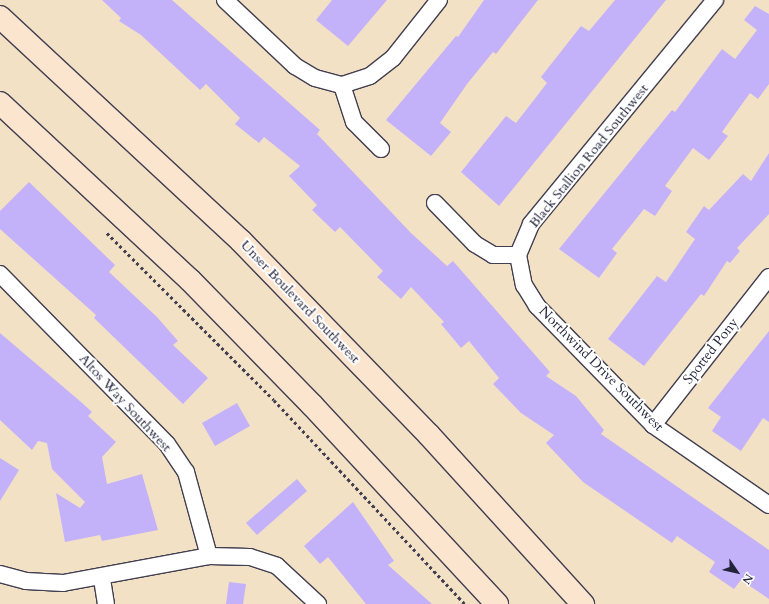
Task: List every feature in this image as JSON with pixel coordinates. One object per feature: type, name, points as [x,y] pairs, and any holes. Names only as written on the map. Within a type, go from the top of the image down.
[{"type":"main road","name":"Unser Boulevard Southwest","points":[[0,17],[241,241],[429,435],[583,604]]},
{"type":"main road","points":[[0,103],[190,280],[312,404],[497,604]]},
{"type":"street","points":[[225,0],[295,66],[315,78],[342,85],[370,76],[393,58],[439,0]]},
{"type":"street","name":"Black Stallion Road Southwest","points":[[518,255],[531,224],[715,0]]},
{"type":"street","points":[[342,85],[354,122],[381,149]]},
{"type":"street","points":[[435,203],[475,244],[493,255],[518,255]]},
{"type":"street","name":"Northwind Drive Southwest","points":[[518,255],[524,284],[537,306],[652,425],[769,505]]},
{"type":"street","name":"Altos Way Southwest","points":[[0,274],[167,444],[189,479],[209,556]]},
{"type":"street","name":"Spotted Pony","points":[[652,425],[769,277]]},
{"type":"street","points":[[0,574],[26,581],[63,583],[102,579],[209,556],[250,557],[277,566],[318,604]]},
{"type":"street","points":[[102,579],[106,604]]},
{"type":"path","points":[[105,231],[274,400],[465,604]]},
{"type":"building","points":[[102,0],[172,0],[320,130],[317,134],[411,233],[447,266],[453,261],[550,372],[546,376],[576,396],[604,430],[601,434],[769,550],[769,599],[741,580],[734,589],[709,572],[715,562],[677,536],[672,543],[583,482],[546,443],[554,435],[521,413],[493,384],[499,378],[469,341],[461,348],[441,324],[444,322],[411,287],[401,299],[377,277],[383,271],[340,227],[335,232],[312,210],[317,205],[289,176],[300,166],[264,137],[259,143],[235,124],[240,118],[206,84],[200,90],[141,35],[119,21],[121,18]]},
{"type":"building","points":[[332,0],[387,0],[348,46],[316,20]]},
{"type":"building","points":[[484,0],[538,0],[496,54],[493,52],[467,84],[440,123],[451,132],[431,156],[386,120],[456,36],[458,37]]},
{"type":"building","points":[[615,0],[666,0],[499,206],[461,172],[506,116],[516,123],[547,83],[541,77],[581,26],[589,31]]},
{"type":"building","points":[[755,6],[769,14],[769,84],[758,99],[750,93],[722,132],[728,136],[709,160],[693,148],[665,186],[672,191],[655,216],[644,209],[612,249],[617,253],[599,278],[559,249],[672,110],[675,112],[722,49],[735,59],[757,30],[744,20]]},
{"type":"building","points":[[769,153],[769,214],[737,248],[740,251],[730,263],[727,261],[704,296],[701,294],[644,366],[608,339],[657,276],[666,282],[695,239],[686,232],[704,206],[709,210],[743,174],[751,181]]},
{"type":"building","points":[[29,182],[115,265],[109,272],[157,317],[178,341],[173,345],[208,378],[183,404],[94,318],[96,315],[0,229],[0,211]]},
{"type":"building","points":[[769,331],[769,422],[763,418],[741,451],[712,431],[721,417],[708,408]]},
{"type":"building","points":[[0,333],[92,412],[88,416],[116,442],[102,457],[107,484],[142,474],[158,530],[102,541],[100,535],[65,542],[56,493],[80,508],[85,502],[52,469],[47,443],[38,441],[32,450],[0,420]]},
{"type":"building","points":[[237,403],[250,426],[215,446],[202,423]]},
{"type":"building","points":[[0,458],[19,470],[0,501]]},
{"type":"building","points":[[297,479],[307,491],[257,535],[246,523]]},
{"type":"building","points":[[353,502],[394,561],[388,565],[432,604],[366,604],[328,557],[320,564],[304,546]]},
{"type":"building","points":[[229,582],[246,584],[243,604],[226,604]]}]
